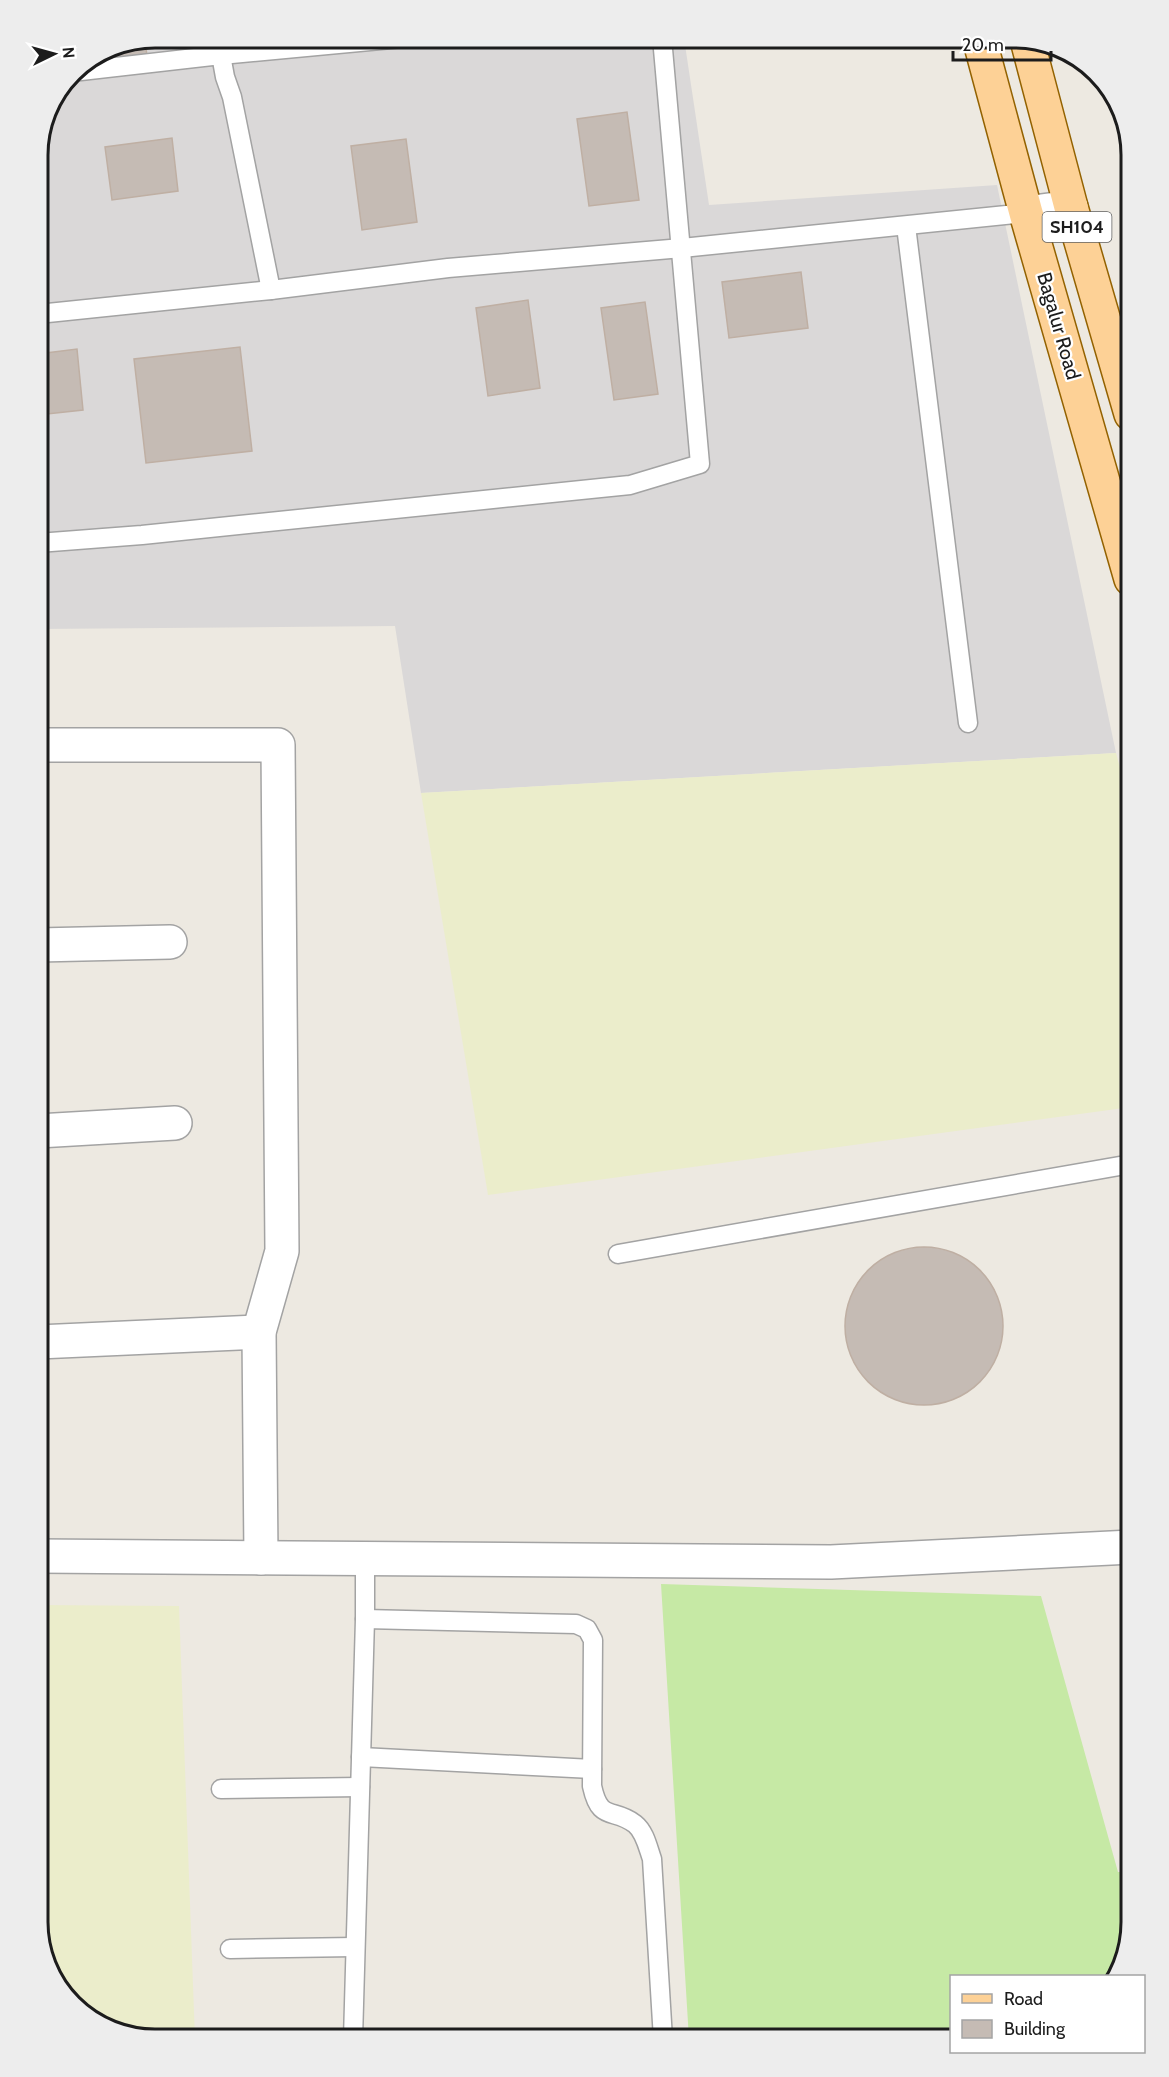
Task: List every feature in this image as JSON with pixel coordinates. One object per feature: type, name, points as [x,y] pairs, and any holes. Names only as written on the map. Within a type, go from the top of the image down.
[{"type":"main road","name":"Bagalur Road","points":[[982,48],[1026,213],[1121,544]]},
{"type":"main road","name":"SH104","points":[[1030,49],[1071,207],[1121,380]]},
{"type":"street","points":[[1026,213],[1071,207]]},
{"type":"street","points":[[48,745],[278,745],[282,1251],[259,1332],[261,1558]]},
{"type":"street","points":[[48,945],[170,942]]},
{"type":"street","points":[[48,1130],[175,1124]]},
{"type":"street","points":[[48,1342],[259,1332]]},
{"type":"street","points":[[48,1556],[831,1562],[1121,1548]]},
{"type":"lane","points":[[91,70],[296,48]]},
{"type":"lane","points":[[48,542],[142,535],[630,485],[700,464],[663,48]]},
{"type":"lane","points":[[221,55],[232,97],[271,290]]},
{"type":"lane","points":[[48,313],[271,290],[448,268],[682,248],[1026,213]]},
{"type":"lane","points":[[906,226],[968,723]]},
{"type":"lane","points":[[618,1254],[1121,1166]]},
{"type":"lane","points":[[353,2029],[365,1558]]},
{"type":"lane","points":[[365,1619],[576,1624],[587,1629],[592,1640],[592,1786],[596,1803],[605,1811],[637,1825],[646,1839],[652,1859],[662,2029]]},
{"type":"lane","points":[[361,1757],[592,1769]]},
{"type":"lane","points":[[221,1789],[360,1787]]},
{"type":"lane","points":[[230,1949],[355,1947]]},
{"type":"shaded area","points":[[155,48],[685,48],[709,205],[997,185],[1116,753],[421,793],[395,626],[48,629],[48,148],[56,114],[70,90],[76,84],[84,84],[84,76],[108,59],[134,50]]},
{"type":"green space","points":[[1116,753],[1121,771],[1121,1108],[488,1195],[421,793]]},
{"type":"green space","points":[[661,1584],[1041,1596],[1118,1872],[1121,1872],[1120,1936],[1113,1963],[1106,1975],[950,1975],[950,2029],[688,2029]]},
{"type":"green space","points":[[48,1605],[179,1606],[195,2029],[148,2029],[108,2018],[85,2002],[66,1981],[50,1943],[48,1922]]},
{"type":"building","points":[[141,49],[146,49],[147,56],[102,62]]},
{"type":"building","points":[[627,112],[639,200],[589,206],[577,119]]},
{"type":"building","points":[[172,138],[178,191],[112,200],[105,147]]},
{"type":"building","points":[[406,139],[417,222],[362,230],[351,146]]},
{"type":"building","points":[[801,272],[808,328],[729,338],[722,282]]},
{"type":"building","points":[[528,300],[540,388],[488,396],[476,308]]},
{"type":"building","points":[[645,302],[658,394],[614,400],[601,308]]},
{"type":"building","points":[[240,347],[252,451],[146,463],[134,359]]},
{"type":"building","points":[[77,349],[83,410],[48,414],[48,353]]},
{"type":"building","points":[[924,1247],[954,1253],[980,1270],[997,1296],[1003,1326],[997,1356],[980,1382],[954,1399],[924,1405],[894,1399],[868,1382],[851,1356],[845,1326],[851,1296],[868,1270],[894,1253]]}]
